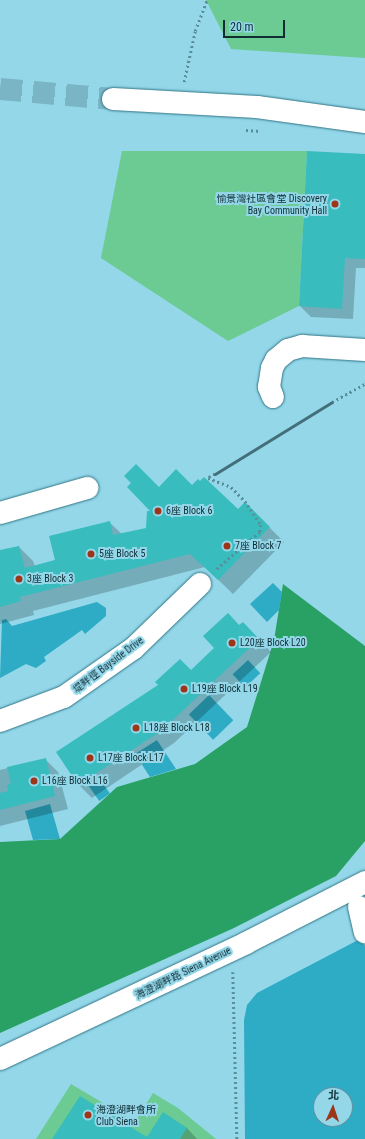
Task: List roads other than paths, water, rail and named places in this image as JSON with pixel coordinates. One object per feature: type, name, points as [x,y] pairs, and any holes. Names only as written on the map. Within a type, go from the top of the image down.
[{"type":"street","points":[[113,99],[180,102],[295,111],[365,122]]},
{"type":"street","points":[[272,397],[269,387],[272,368],[276,360],[288,350],[302,346],[365,350]]},
{"type":"street","points":[[0,513],[87,488]]},
{"type":"street","name":"堤畔徑 Bayside Drive","points":[[0,720],[64,697],[134,648],[200,584]]},
{"type":"street","name":"海澄湖畔路 Siena Avenue","points":[[0,1059],[246,943],[365,882]]},
{"type":"street","points":[[359,907],[365,932]]},
{"type":"water","points":[[273,583],[282,592],[279,610],[267,622],[250,604]]},
{"type":"water","points":[[97,602],[106,608],[106,616],[85,634],[82,630],[44,657],[46,661],[36,668],[26,664],[0,678],[2,620],[6,619],[12,626]]},
{"type":"water","points":[[248,660],[260,673],[245,687],[233,674]]},
{"type":"water","points":[[209,695],[233,720],[213,740],[189,714]]},
{"type":"water","points":[[157,740],[176,769],[150,777],[135,754]]},
{"type":"water","points":[[99,778],[110,794],[99,801],[88,785]]},
{"type":"water","points":[[50,804],[60,839],[33,840],[25,811]]},
{"type":"water","points":[[360,939],[365,946],[365,1139],[245,1139],[244,1020],[247,1005],[257,993]]},
{"type":"tunnel","points":[[0,89],[113,99]]},
{"type":"railway","points":[[215,474],[332,402]]},
{"type":"place","name":"愉景灣社區會堂 Discovery Bay Community Hall","points":[[335,204]]},
{"type":"place","name":"6座 Block 6","points":[[158,511]]},
{"type":"place","name":"7座 Block 7","points":[[227,546]]},
{"type":"place","name":"5座 Block 5","points":[[91,554]]},
{"type":"place","name":"3座 Block 3","points":[[19,579]]},
{"type":"place","name":"L20座 Block L20","points":[[232,643]]},
{"type":"place","name":"L19座 Block L19","points":[[184,689]]},
{"type":"place","name":"L18座 Block L18","points":[[136,728]]},
{"type":"place","name":"L17座 Block L17","points":[[90,758]]},
{"type":"place","name":"L16座 Block L16","points":[[34,781]]},
{"type":"place","name":"海澄湖畔會所 Club Siena","points":[[88,1115]]}]
